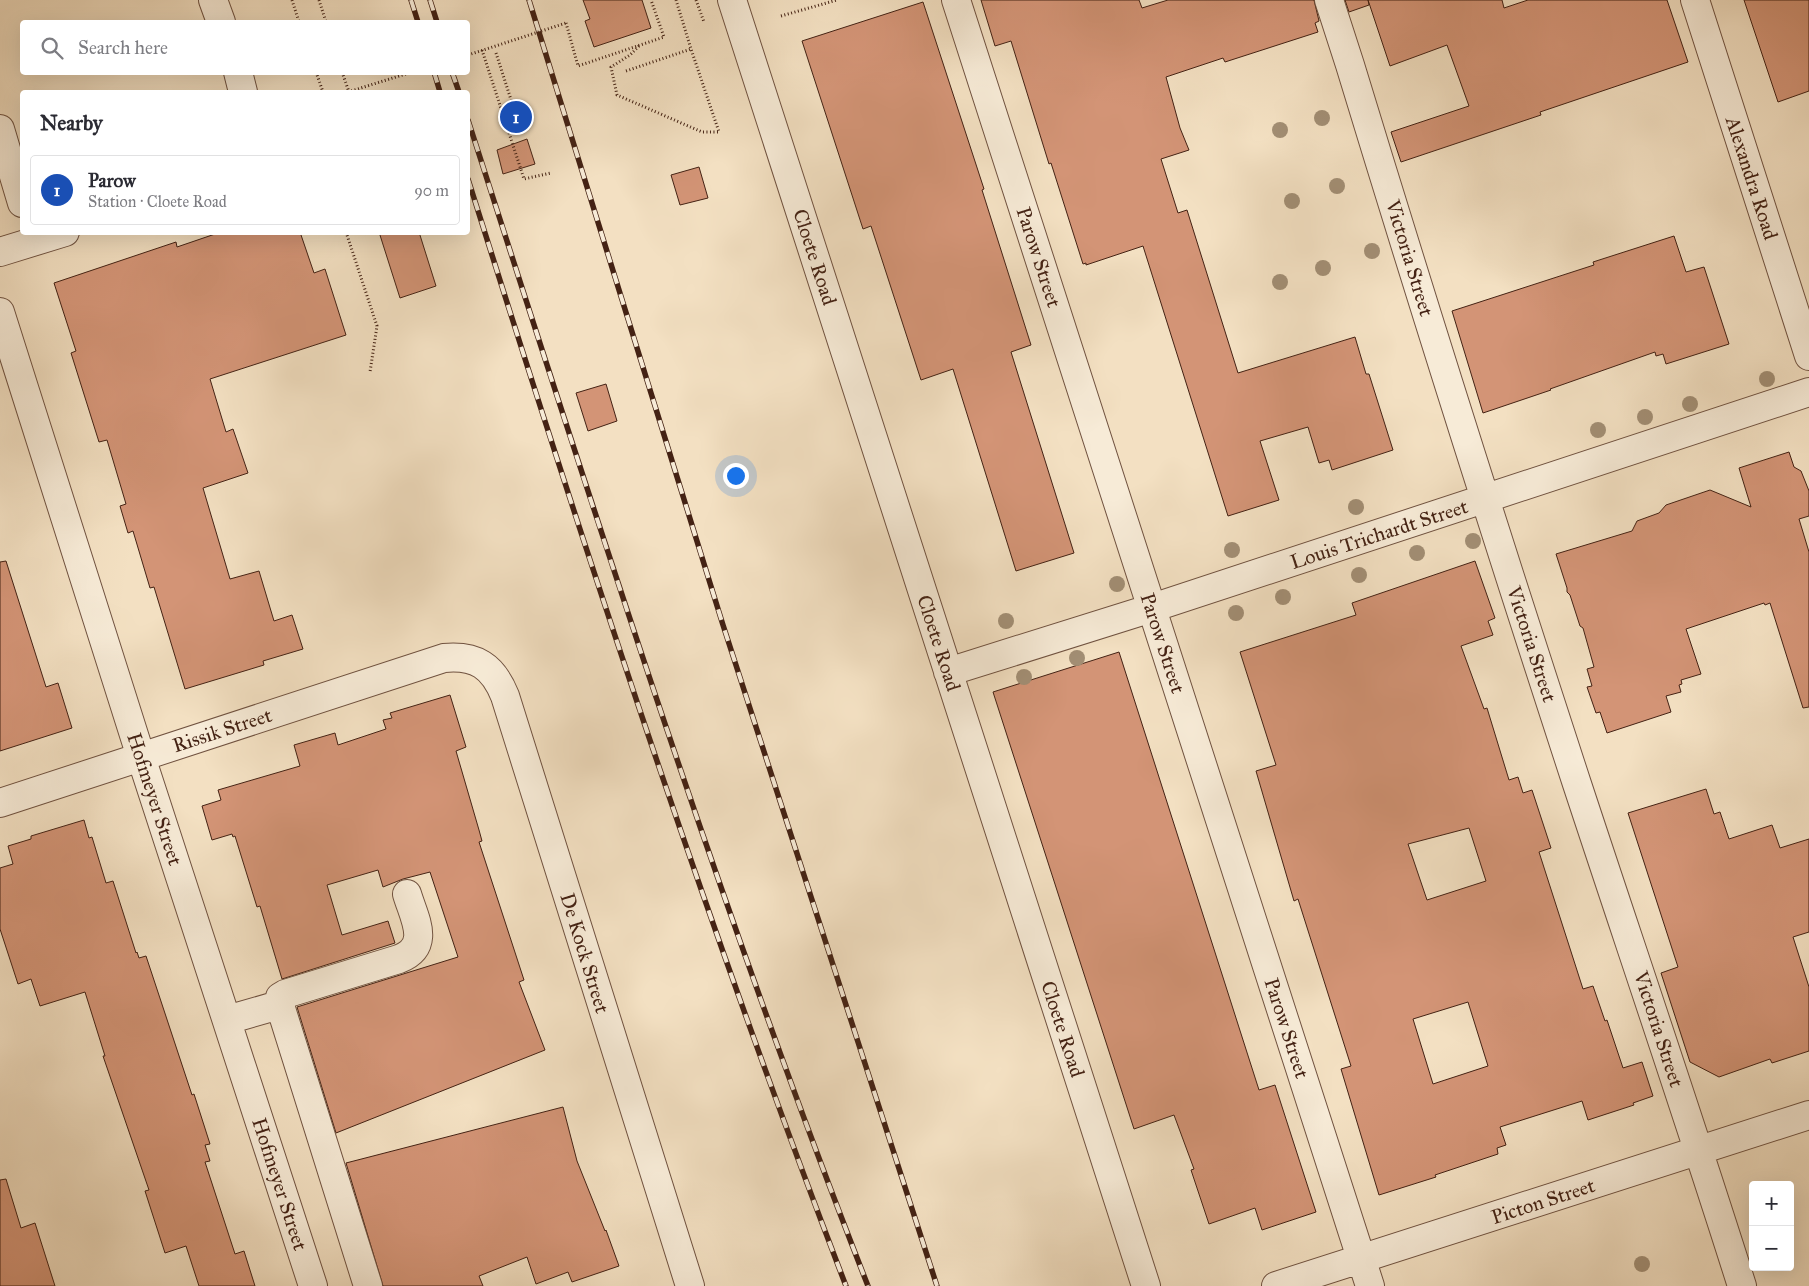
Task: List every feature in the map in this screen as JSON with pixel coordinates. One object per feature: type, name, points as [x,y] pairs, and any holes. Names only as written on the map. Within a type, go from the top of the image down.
[{"type":"street","points":[[213,0],[220,20]]},
{"type":"street","name":"Cloete Road","points":[[732,0],[1146,1286]]},
{"type":"street","name":"Parow Street","points":[[956,0],[1370,1286]]},
{"type":"street","name":"Victoria Street","points":[[1328,0],[1485,499],[1742,1286]]},
{"type":"street","name":"Alexandra Road","points":[[1694,0],[1809,356]]},
{"type":"street","points":[[239,75],[242,90]]},
{"type":"street","points":[[0,129],[20,196]]},
{"type":"street","points":[[0,252],[33,237],[46,235]]},
{"type":"street","name":"Hofmeyer Street","points":[[0,312],[141,757],[313,1286]]},
{"type":"street","name":"Louis Trichardt Street","points":[[948,672],[1152,608],[1809,392]]},
{"type":"street","name":"Rissik Street","points":[[0,802],[444,658]]},
{"type":"street","name":"De Kock Street","points":[[444,658],[464,658],[482,664],[492,672],[500,683],[690,1286]]},
{"type":"street","points":[[368,1286],[279,1005],[280,998],[285,994],[399,958],[414,950],[417,947],[419,937],[407,894]]},
{"type":"street","points":[[227,1020],[279,1005]]},
{"type":"street","name":"Picton Street","points":[[1276,1286],[1809,1116]]},
{"type":"path","points":[[292,0],[299,20]]},
{"type":"path","points":[[319,0],[325,20]]},
{"type":"path","points":[[470,54],[566,24],[578,66],[664,37],[651,0]]},
{"type":"path","points":[[639,46],[630,55],[611,68],[617,95],[702,132],[719,132],[690,50],[676,0]]},
{"type":"path","points":[[696,0],[705,23]]},
{"type":"path","points":[[781,16],[837,0]]},
{"type":"path","points":[[482,50],[524,179],[551,173]]},
{"type":"path","points":[[626,71],[690,50]]},
{"type":"path","points":[[496,53],[513,106]]},
{"type":"path","points":[[317,75],[322,90]]},
{"type":"path","points":[[343,75],[348,90]]},
{"type":"path","points":[[355,90],[403,75]]},
{"type":"path","points":[[347,235],[377,326],[370,372]]},
{"type":"building","points":[[583,0],[642,0],[651,28],[594,47],[585,21],[590,19]]},
{"type":"building","points":[[981,0],[1139,0],[1142,8],[1168,0],[1314,0],[1319,21],[1315,23],[1318,32],[1225,62],[1223,58],[1166,77],[1180,128],[1189,150],[1161,159],[1178,213],[1187,210],[1238,373],[1355,337],[1393,450],[1332,470],[1329,460],[1319,463],[1308,427],[1260,441],[1279,500],[1228,516],[1143,246],[1086,265],[1086,263],[1083,264],[1051,163],[1049,164],[1011,41],[995,46]]},
{"type":"building","points":[[1345,0],[1368,0],[1369,5],[1349,12]]},
{"type":"building","points":[[1368,0],[1502,0],[1504,8],[1528,0],[1667,0],[1688,62],[1540,112],[1541,115],[1401,162],[1391,132],[1469,106],[1447,45],[1390,66]]},
{"type":"building","points":[[1744,0],[1809,0],[1809,91],[1778,102]]},
{"type":"building","points":[[923,2],[984,189],[982,190],[1031,345],[1011,352],[1074,553],[1016,571],[953,369],[921,380],[871,226],[863,229],[802,41]]},
{"type":"building","points":[[527,139],[535,164],[503,174],[497,150]]},
{"type":"building","points":[[699,167],[708,198],[680,205],[671,175]]},
{"type":"building","points":[[212,235],[301,235],[314,273],[325,269],[346,335],[210,379],[226,432],[233,429],[248,473],[203,488],[230,579],[259,571],[274,621],[292,615],[303,649],[263,661],[264,665],[185,689],[154,587],[150,588],[133,531],[128,533],[120,506],[126,504],[107,440],[99,442],[71,353],[76,351],[54,283],[176,242],[177,247]]},
{"type":"building","points":[[380,235],[420,235],[436,286],[400,298]]},
{"type":"building","points":[[1674,236],[1686,272],[1704,267],[1729,344],[1666,364],[1663,354],[1656,356],[1655,352],[1483,413],[1452,311],[1594,265],[1593,262]]},
{"type":"building","points":[[606,384],[617,421],[588,431],[576,393]]},
{"type":"building","points":[[1789,452],[1794,467],[1801,471],[1809,491],[1809,516],[1799,519],[1809,552],[1809,707],[1803,708],[1770,603],[1765,605],[1764,603],[1686,629],[1701,674],[1681,680],[1682,684],[1679,685],[1681,692],[1666,696],[1671,712],[1607,733],[1600,712],[1596,713],[1587,687],[1592,686],[1587,669],[1594,667],[1583,628],[1580,626],[1570,595],[1567,592],[1556,554],[1632,531],[1637,521],[1659,513],[1666,505],[1710,490],[1751,507],[1739,468]]},
{"type":"building","points":[[6,561],[46,687],[58,683],[72,728],[0,751],[0,562]]},
{"type":"building","points":[[1475,561],[1495,618],[1488,621],[1493,635],[1461,646],[1484,709],[1487,708],[1509,780],[1518,777],[1523,793],[1532,790],[1551,848],[1539,852],[1583,989],[1593,986],[1623,1068],[1642,1062],[1653,1096],[1633,1103],[1634,1105],[1588,1120],[1582,1101],[1500,1127],[1506,1145],[1497,1148],[1498,1154],[1435,1175],[1436,1177],[1379,1195],[1341,1069],[1351,1066],[1298,899],[1294,901],[1256,771],[1276,765],[1240,652],[1356,615],[1352,603]],"holes":[[[1469,828],[1486,881],[1427,900],[1408,844]],[[1468,1002],[1488,1066],[1433,1084],[1413,1019]]]},
{"type":"building","points":[[1119,652],[1259,1090],[1275,1085],[1316,1212],[1262,1230],[1255,1208],[1209,1224],[1191,1170],[1194,1169],[1174,1115],[1134,1129],[993,692]]},
{"type":"building","points":[[450,695],[466,747],[456,751],[482,841],[479,842],[524,980],[519,982],[545,1050],[336,1133],[297,1007],[458,957],[430,872],[403,879],[383,887],[378,870],[327,885],[342,935],[388,921],[395,943],[282,979],[260,906],[257,907],[235,836],[233,837],[232,834],[212,840],[202,806],[221,800],[218,790],[300,766],[294,745],[335,733],[338,745],[386,729],[383,720],[392,718],[390,713]]},
{"type":"building","points":[[1706,789],[1714,814],[1720,812],[1729,839],[1772,825],[1780,848],[1809,839],[1809,932],[1793,937],[1809,987],[1809,1051],[1772,1063],[1770,1059],[1719,1077],[1690,1062],[1661,973],[1678,967],[1628,813]]},
{"type":"building","points":[[84,820],[89,838],[92,837],[106,883],[113,881],[136,953],[139,958],[146,956],[210,1144],[205,1145],[210,1161],[205,1162],[235,1254],[244,1251],[255,1286],[199,1286],[186,1246],[165,1253],[145,1191],[149,1190],[103,1056],[105,1056],[85,992],[40,1006],[31,979],[18,984],[0,929],[0,868],[13,864],[8,846],[31,839],[31,836]]},
{"type":"building","points":[[563,1107],[577,1161],[619,1266],[572,1282],[568,1272],[536,1284],[527,1257],[479,1276],[483,1286],[383,1286],[346,1163]]},
{"type":"building","points":[[6,1179],[21,1228],[35,1223],[55,1286],[0,1286],[0,1180]]},
{"type":"railway","points":[[411,0],[417,20]]},
{"type":"railway","points":[[430,0],[436,20]]},
{"type":"railway","points":[[529,0],[723,625],[937,1286]]},
{"type":"railway","points":[[435,75],[439,90]]},
{"type":"railway","points":[[453,75],[458,90]]},
{"type":"railway","points":[[470,126],[610,560],[709,852],[813,1142],[868,1286]]},
{"type":"railway","points":[[470,185],[648,736],[744,1012],[846,1286]]},
{"type":"place","name":"Parow","points":[[516,117]]}]
